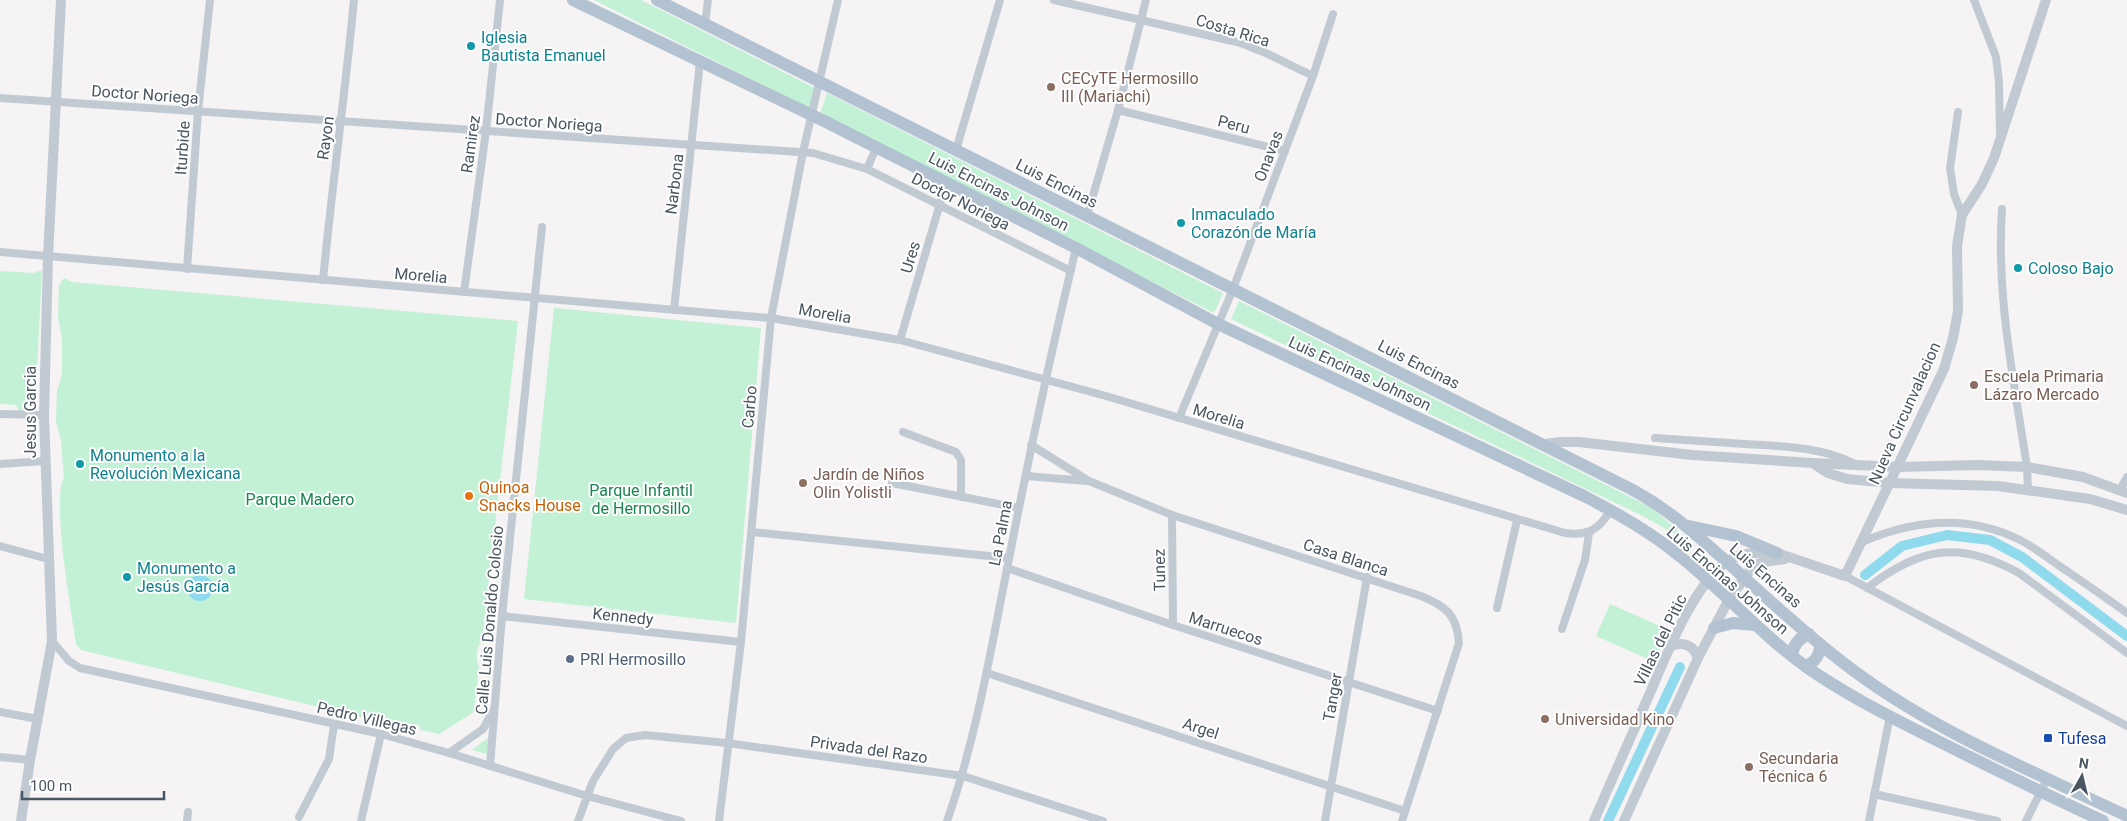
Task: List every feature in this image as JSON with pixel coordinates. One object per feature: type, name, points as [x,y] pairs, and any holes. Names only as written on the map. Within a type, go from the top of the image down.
[{"type":"main road","name":"Luis Encinas Johnson","points":[[573,0],[1076,248],[1218,324],[1611,510],[1678,554],[1728,601],[1792,656],[1849,695],[2041,792],[2103,821]]},
{"type":"main road","name":"Luis Encinas","points":[[657,0],[1545,444],[1654,501],[1689,526],[1820,644],[1858,674],[1898,701],[2047,779],[2127,816]]},
{"type":"main road","points":[[1689,526],[1736,536],[1777,553]]},
{"type":"main road","points":[[1714,628],[1733,623],[1754,624]]},
{"type":"main road","points":[[1792,656],[1794,644],[1809,634]]},
{"type":"main road","points":[[1805,666],[1818,656],[1820,644]]},
{"type":"street","name":"Jesus Garcia","points":[[21,821],[52,641],[44,415],[48,257],[61,0]]},
{"type":"street","name":"Iturbide","points":[[187,269],[198,112],[210,0]]},
{"type":"street","name":"Rayon","points":[[323,280],[331,192],[342,120],[354,0]]},
{"type":"street","name":"Ramirez","points":[[464,292],[486,131],[500,0]]},
{"type":"street","points":[[705,24],[708,0]]},
{"type":"street","name":"Carbo","points":[[719,821],[727,743],[741,642],[771,318],[803,152],[838,0]]},
{"type":"street","points":[[956,150],[1000,0]]},
{"type":"street","name":"Costa Rica","points":[[1054,0],[1241,43],[1313,76]]},
{"type":"street","points":[[1087,216],[1118,110],[1146,0]]},
{"type":"street","points":[[1974,0],[1997,63],[2000,141]]},
{"type":"street","name":"Nueva Circunvalacion","points":[[1845,576],[1944,369],[1958,311],[1957,246],[1962,215],[1988,171],[2000,141],[2046,0]]},
{"type":"street","name":"Onavas","points":[[1179,418],[1233,289],[1313,76],[1332,14]]},
{"type":"street","name":"Narbona","points":[[674,310],[693,146],[700,61]]},
{"type":"street","name":"Doctor Noriega","points":[[0,98],[803,152],[841,160],[867,169],[1071,272]]},
{"type":"street","name":"Peru","points":[[1118,110],[1285,151]]},
{"type":"street","points":[[1958,112],[1950,168],[1951,182],[1962,215]]},
{"type":"street","points":[[867,169],[876,148]]},
{"type":"street","name":"Ures","points":[[900,340],[946,183]]},
{"type":"street","points":[[2002,209],[1999,245],[2002,303],[2027,467],[2028,490]]},
{"type":"street","name":"Calle Luis Donaldo Colosio","points":[[490,766],[502,616],[542,227]]},
{"type":"street","name":"La Palma","points":[[947,821],[963,776],[987,673],[1031,445],[1076,248]]},
{"type":"street","name":"Morelia","points":[[0,252],[771,318],[900,340],[1179,418],[1517,520],[1565,533],[1578,535],[1589,533]]},
{"type":"street","points":[[0,414],[44,415]]},
{"type":"street","points":[[903,432],[956,452],[961,460],[961,496]]},
{"type":"street","points":[[1655,438],[1762,445],[1805,450],[1842,458],[1856,465]]},
{"type":"street","points":[[1545,444],[1579,442],[1692,455],[1813,464],[1898,467],[1978,465],[2027,467],[2083,477],[2124,491],[2127,477]]},
{"type":"street","name":"Casa Blanca","points":[[1031,445],[1089,481],[1172,515],[1367,577],[1435,601],[1446,608],[1458,629],[1459,643],[1402,821]]},
{"type":"street","points":[[0,464],[45,461]]},
{"type":"street","points":[[1813,464],[1838,478],[1890,483],[1972,484],[2028,490],[2090,499],[2127,510]]},
{"type":"street","points":[[1026,476],[1089,481]]},
{"type":"street","points":[[892,484],[1019,508]]},
{"type":"street","points":[[1562,629],[1585,560],[1589,533],[1604,520],[1611,510]]},
{"type":"street","name":"Tunez","points":[[1172,515],[1173,625]]},
{"type":"street","points":[[1497,608],[1517,520]]},
{"type":"street","points":[[1862,542],[1883,533],[1916,524],[1952,522],[1988,527],[2022,541],[2127,613]]},
{"type":"street","points":[[752,532],[1009,558]]},
{"type":"street","points":[[0,546],[48,559]]},
{"type":"street","points":[[1867,588],[1900,564],[1921,555],[1938,552],[1975,555],[2000,563],[2019,573],[2127,652]]},
{"type":"street","points":[[1727,562],[1732,558],[1754,554],[1777,553],[1845,576],[2127,726]]},
{"type":"street","points":[[1624,821],[1698,658],[1728,601],[1744,577],[1758,563],[1792,559]]},
{"type":"street","name":"Villas del Pitic","points":[[1594,821],[1671,646],[1697,598],[1708,582],[1727,562]]},
{"type":"street","name":"Marruecos","points":[[1007,568],[1173,625],[1438,711]]},
{"type":"street","name":"Tanger","points":[[1325,821],[1367,577]]},
{"type":"street","name":"Kennedy","points":[[502,616],[741,642]]},
{"type":"street","name":"Pedro Villegas","points":[[52,641],[69,662],[80,668],[381,734],[587,796],[682,821]]},
{"type":"street","points":[[1671,646],[1686,645],[1696,652],[1698,658]]},
{"type":"street","name":"Argel","points":[[987,673],[1405,810]]},
{"type":"street","points":[[449,753],[483,729],[495,707]]},
{"type":"street","points":[[0,712],[38,719]]},
{"type":"street","points":[[1869,821],[1890,716]]},
{"type":"street","points":[[299,817],[329,759],[334,724]]},
{"type":"street","points":[[361,821],[381,734]]},
{"type":"street","name":"Privada del Razo","points":[[587,796],[603,764],[614,749],[626,738],[645,735],[727,743],[963,776],[1103,821]]},
{"type":"street","points":[[0,757],[30,760]]},
{"type":"street","points":[[2026,821],[2047,779]]},
{"type":"street","points":[[1874,794],[1996,821]]},
{"type":"street","points":[[578,821],[587,796]]},
{"type":"street","points":[[187,821],[188,812]]},
{"type":"green space","points":[[594,0],[641,0],[817,89],[810,109]]},
{"type":"green space","points":[[827,93],[1223,293],[1214,313],[820,114]]},
{"type":"green space","points":[[42,270],[35,411],[19,411],[16,405],[0,404],[0,271],[33,273]]},
{"type":"green space","name":"Parque Madero","points":[[64,278],[72,282],[518,321],[482,641],[478,647],[477,654],[479,667],[474,712],[439,734],[421,730],[419,725],[401,722],[398,725],[361,717],[81,650],[76,644],[61,531],[61,489],[64,478],[61,441],[56,422],[57,391],[62,375],[62,340],[58,317],[59,285]]},
{"type":"green space","points":[[1239,301],[1652,508],[1697,547],[1645,517],[1231,319]]},
{"type":"green space","name":"Parque Infantil de Hermosillo","points":[[554,308],[761,328],[736,623],[524,599]]},
{"type":"green space","points":[[1610,604],[1669,630],[1655,662],[1596,636]]},
{"type":"green space","points":[[489,737],[487,754],[472,750]]},
{"type":"water","points":[[200,575],[209,579],[213,588],[209,597],[200,601],[191,597],[187,588],[191,579]]},
{"type":"waterway","points":[[1865,575],[1902,546],[1947,535],[1990,540],[2022,557],[2127,636]]},
{"type":"waterway","points":[[1608,821],[1680,667]]},
{"type":"place","name":"Iglesia Bautista Emanuel","points":[[471,46]]},
{"type":"place","name":"CECyTE Hermosillo III (Mariachi)","points":[[1051,87]]},
{"type":"place","name":"Inmaculado Corazón de María","points":[[1181,223]]},
{"type":"place","name":"Coloso Bajo","points":[[2018,268]]},
{"type":"place","name":"Escuela Primaria Lázaro Mercado","points":[[1974,385]]},
{"type":"place","name":"Monumento a la Revolución Mexicana","points":[[80,464]]},
{"type":"place","name":"Jardín de Niños Olin Yolistli","points":[[803,483]]},
{"type":"place","name":"Quinoa Snacks House","points":[[469,496]]},
{"type":"place","name":"Monumento a Jesús García","points":[[127,577]]},
{"type":"place","name":"PRI Hermosillo","points":[[570,659]]},
{"type":"place","name":"Universidad Kino","points":[[1545,719]]},
{"type":"place","name":"Tufesa","points":[[2048,738]]},
{"type":"place","name":"Secundaria Técnica 6","points":[[1749,767]]}]
